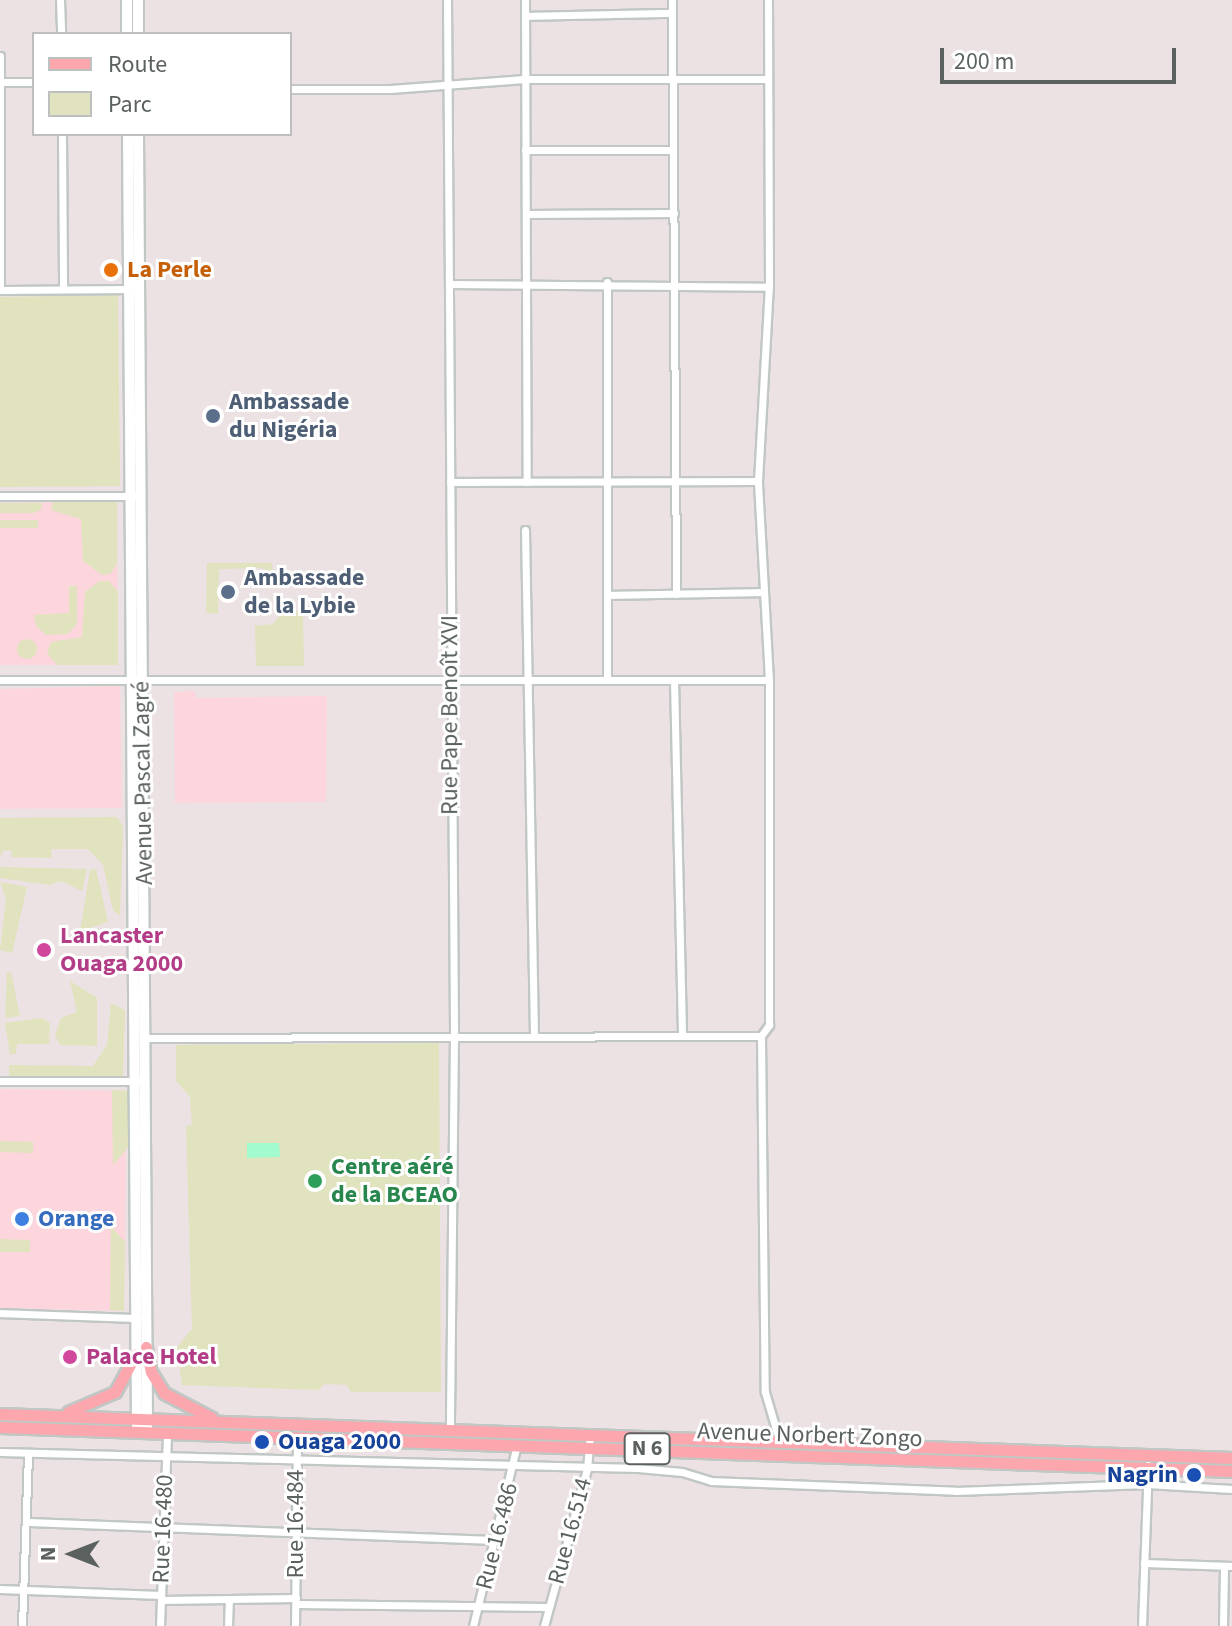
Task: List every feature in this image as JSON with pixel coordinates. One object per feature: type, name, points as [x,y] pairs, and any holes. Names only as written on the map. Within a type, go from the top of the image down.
[{"type":"main road","points":[[127,0],[127,32]]},
{"type":"main road","points":[[138,0],[138,32]]},
{"type":"main road","name":"Avenue Pascal Zagré","points":[[128,136],[134,289],[142,1432]]},
{"type":"main road","name":"Avenue Pascal Zagré","points":[[134,289],[138,136]]},
{"type":"main road","name":"Avenue Pascal Zagré","points":[[137,682],[144,1038],[140,1081]]},
{"type":"main road","points":[[54,1415],[107,1398],[121,1385],[141,1351]]},
{"type":"main road","points":[[141,1351],[164,1393],[220,1422]]},
{"type":"main road","name":"N 6","points":[[0,1414],[142,1419]]},
{"type":"main road","name":"Avenue Norbert Zongo","points":[[142,1419],[297,1423],[590,1440],[1148,1461],[1232,1458]]},
{"type":"main road","name":"N 6","points":[[0,1427],[142,1432]]},
{"type":"main road","name":"Avenue Norbert Zongo","points":[[142,1432],[517,1444],[590,1440],[779,1440],[1148,1461],[1190,1469],[1232,1471]]},
{"type":"street","points":[[60,0],[61,32]]},
{"type":"street","name":"Rue Pape Benoît XVI","points":[[447,0],[449,679],[454,1036],[450,1430]]},
{"type":"street","points":[[525,0],[527,482]]},
{"type":"street","points":[[672,0],[676,594]]},
{"type":"street","points":[[768,0],[769,287],[758,481],[769,680],[769,1025],[761,1036],[765,1392],[779,1440]]},
{"type":"street","points":[[525,16],[672,13]]},
{"type":"street","points":[[0,56],[0,290],[134,289]]},
{"type":"street","points":[[292,89],[390,89],[447,81],[525,79],[768,79]]},
{"type":"street","points":[[0,82],[32,82]]},
{"type":"street","points":[[62,136],[63,289]]},
{"type":"street","points":[[525,150],[673,150]]},
{"type":"street","points":[[526,214],[674,213]]},
{"type":"street","points":[[449,284],[607,282],[769,287]]},
{"type":"street","points":[[607,282],[607,679]]},
{"type":"street","points":[[450,482],[758,481]]},
{"type":"street","points":[[0,496],[136,496]]},
{"type":"street","points":[[525,530],[534,1035]]},
{"type":"street","points":[[608,595],[763,592]]},
{"type":"street","points":[[0,680],[769,680]]},
{"type":"street","points":[[674,680],[682,1033]]},
{"type":"street","points":[[144,1038],[682,1033],[761,1036]]},
{"type":"street","points":[[0,1081],[140,1081]]},
{"type":"street","points":[[0,1313],[141,1318]]},
{"type":"street","name":"Rue 16.484","points":[[295,1626],[297,1423]]},
{"type":"street","name":"Rue 16.480","points":[[160,1626],[167,1433]]},
{"type":"street","name":"Rue 16.514","points":[[544,1626],[587,1469],[590,1440]]},
{"type":"street","name":"Rue 16.486","points":[[473,1626],[497,1540],[517,1444]]},
{"type":"street","points":[[0,1452],[665,1470],[711,1481],[971,1492],[1147,1484],[1232,1489]]},
{"type":"street","points":[[22,1626],[28,1454]]},
{"type":"street","points":[[1142,1626],[1148,1461]]},
{"type":"street","points":[[1190,1469],[1190,1487]]},
{"type":"street","points":[[26,1522],[497,1540]]},
{"type":"street","points":[[1144,1563],[1228,1566],[1223,1626]]},
{"type":"street","points":[[0,1589],[161,1598],[549,1607]]},
{"type":"street","points":[[228,1626],[229,1599]]},
{"type":"shaded area","points":[[117,501],[118,665],[0,665],[0,503]]},
{"type":"shaded area","points":[[120,686],[122,808],[0,809],[0,689]]},
{"type":"shaded area","points":[[195,691],[196,698],[327,696],[326,802],[175,803],[174,692]]},
{"type":"shaded area","points":[[0,1089],[127,1091],[146,1102],[126,1150],[124,1311],[0,1308]]},
{"type":"shaded area","points":[[247,1143],[279,1143],[280,1157],[247,1158]]},
{"type":"green space","points":[[118,295],[120,486],[0,487],[0,297]]},
{"type":"green space","points":[[117,501],[117,564],[110,574],[102,575],[83,561],[81,519],[51,510],[53,502]]},
{"type":"green space","points":[[0,503],[42,503],[41,510],[33,513],[0,513]]},
{"type":"green space","points":[[0,520],[38,520],[38,528],[0,528]]},
{"type":"green space","points":[[207,563],[272,563],[273,574],[262,568],[219,569],[218,614],[206,613]]},
{"type":"green space","points":[[100,581],[109,581],[118,592],[118,665],[57,665],[47,653],[51,642],[82,637],[85,592]]},
{"type":"green space","points":[[69,586],[77,586],[77,624],[68,634],[46,635],[36,626],[34,615],[69,613]]},
{"type":"green space","points":[[284,611],[303,612],[304,666],[256,666],[255,626],[273,624]]},
{"type":"green space","points":[[23,639],[31,639],[37,649],[31,659],[23,659],[17,653],[17,645]]},
{"type":"green space","points":[[117,817],[123,826],[120,916],[113,910],[103,865],[88,849],[51,849],[52,858],[11,857],[12,851],[3,850],[0,858],[0,818]]},
{"type":"green space","points":[[0,867],[87,869],[82,891],[61,881],[50,885],[0,878]]},
{"type":"green space","points":[[96,869],[108,922],[80,931],[90,870]]},
{"type":"green space","points":[[0,882],[27,887],[12,953],[0,950],[6,899]]},
{"type":"green space","points":[[11,972],[20,1016],[5,1018],[7,973]]},
{"type":"green space","points":[[70,981],[97,998],[97,1046],[60,1045],[55,1035],[61,1018],[77,1012]]},
{"type":"green space","points":[[111,1003],[125,1010],[123,1079],[9,1077],[9,1065],[93,1066],[107,1045]]},
{"type":"green space","points":[[42,1018],[50,1023],[49,1044],[17,1044],[16,1054],[10,1054],[5,1023]]},
{"type":"green space","name":"Centre aéré de la BCEAO","points":[[439,1043],[441,1392],[351,1392],[347,1385],[325,1384],[318,1390],[182,1385],[177,1347],[192,1329],[186,1126],[192,1125],[190,1097],[176,1081],[176,1045]]},
{"type":"green space","points":[[112,1090],[127,1091],[146,1102],[126,1150],[113,1165]]},
{"type":"green space","points":[[0,1141],[33,1142],[33,1153],[0,1152]]},
{"type":"green space","points":[[111,1226],[125,1242],[124,1311],[110,1310]]},
{"type":"green space","points":[[0,1239],[30,1240],[30,1252],[0,1252]]},
{"type":"place","name":"La Perle","points":[[111,270]]},
{"type":"place","name":"Ambassade du Nigéria","points":[[213,416]]},
{"type":"place","name":"Ambassade de la Lybie","points":[[228,592]]},
{"type":"place","name":"Lancaster Ouaga 2000","points":[[44,950]]},
{"type":"place","name":"Centre aéré de la BCEAO","points":[[315,1181]]},
{"type":"place","name":"Orange","points":[[22,1219]]},
{"type":"place","name":"Palace Hotel","points":[[70,1357]]},
{"type":"place","name":"Ouaga 2000","points":[[262,1442]]},
{"type":"place","name":"Nagrin","points":[[1194,1475]]}]
